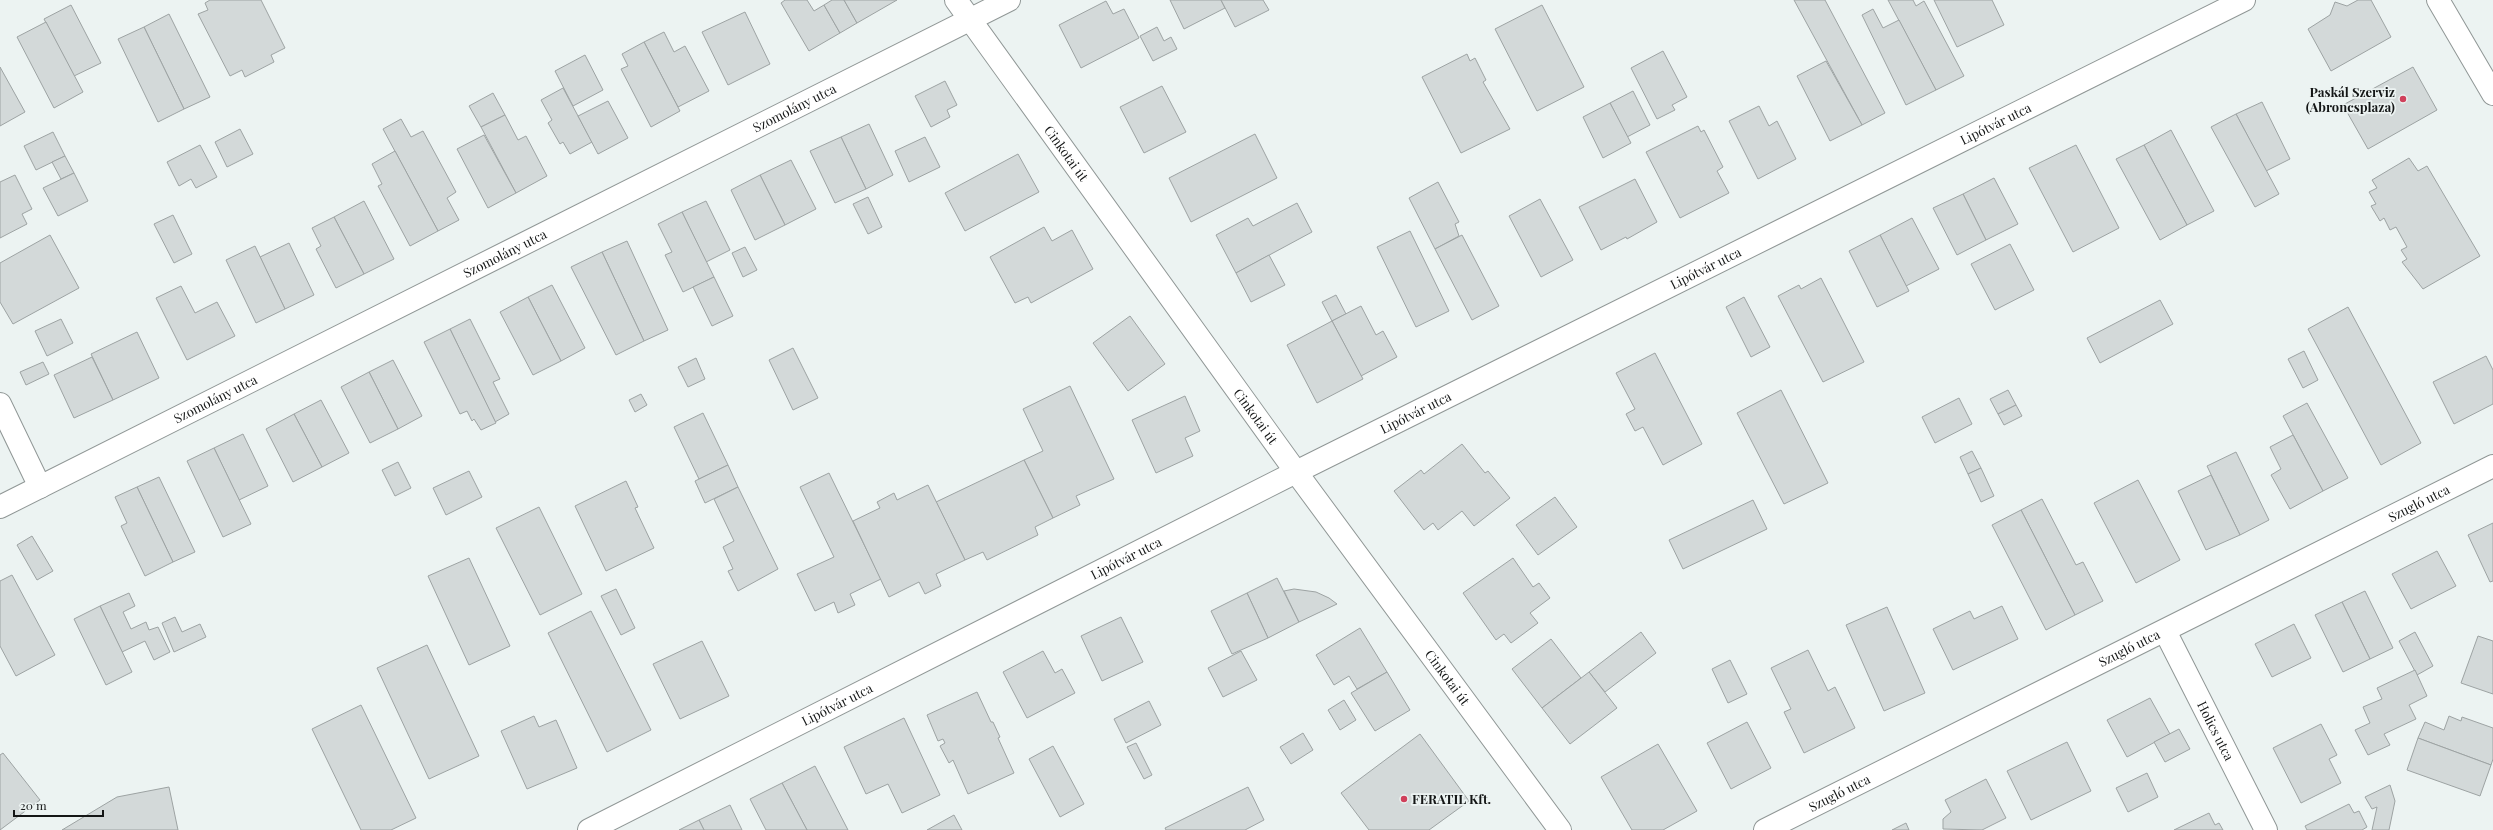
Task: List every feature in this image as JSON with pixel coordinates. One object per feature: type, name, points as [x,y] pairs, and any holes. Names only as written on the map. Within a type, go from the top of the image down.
[{"type":"street","name":"Cinkotai út","points":[[956,0],[1296,472],[1560,830]]},
{"type":"street","name":"Szomolány utca","points":[[0,507],[1009,0]]},
{"type":"street","name":"Lipótvár utca","points":[[589,830],[1296,472],[2244,0]]},
{"type":"street","points":[[2438,0],[2493,94]]},
{"type":"street","points":[[0,404],[40,487]]},
{"type":"street","name":"Szugló utca","points":[[1765,830],[2493,466]]},
{"type":"street","name":"Holics utca","points":[[2165,631],[2266,830]]},
{"type":"building","points":[[210,0],[261,0],[285,48],[271,55],[274,62],[245,77],[242,70],[230,76],[198,14],[208,10],[205,3]]},
{"type":"building","points":[[785,0],[807,0],[814,11],[824,5],[840,33],[809,51],[781,3]]},
{"type":"building","points":[[832,0],[844,0],[857,23],[840,33],[824,5]]},
{"type":"building","points":[[844,0],[897,0],[857,23]]},
{"type":"building","points":[[1170,0],[1221,0],[1225,8],[1184,29]]},
{"type":"building","points":[[1221,0],[1263,0],[1269,10],[1235,27]]},
{"type":"building","points":[[1794,0],[1825,0],[1885,113],[1862,125]]},
{"type":"building","points":[[1888,0],[1913,0],[1916,6],[1924,1],[1964,76],[1936,90]]},
{"type":"building","points":[[1934,0],[1992,0],[2004,25],[1957,47]]},
{"type":"building","points":[[2358,0],[2371,0],[2391,37],[2331,71],[2308,29],[2330,15],[2335,2],[2347,6]]},
{"type":"building","points":[[1106,1],[1113,14],[1124,9],[1139,38],[1081,68],[1059,25]]},
{"type":"building","points":[[71,5],[101,63],[74,76],[44,19]]},
{"type":"building","points":[[1542,5],[1584,87],[1537,111],[1495,29]]},
{"type":"building","points":[[1873,9],[1883,28],[1899,20],[1936,90],[1906,105],[1862,15]]},
{"type":"building","points":[[745,12],[770,64],[728,85],[702,32]]},
{"type":"building","points":[[169,14],[210,97],[184,109],[144,27]]},
{"type":"building","points":[[46,22],[83,92],[54,108],[17,37]]},
{"type":"building","points":[[144,27],[184,109],[158,122],[118,39]]},
{"type":"building","points":[[1157,27],[1164,41],[1171,37],[1177,49],[1153,61],[1140,36]]},
{"type":"building","points":[[664,32],[674,52],[685,46],[709,91],[678,107],[644,42]]},
{"type":"building","points":[[644,42],[680,111],[651,127],[621,69],[628,66],[622,54]]},
{"type":"building","points":[[1663,51],[1687,97],[1672,105],[1675,110],[1657,119],[1631,68]]},
{"type":"building","points":[[1467,54],[1470,61],[1475,58],[1486,80],[1483,82],[1510,129],[1461,153],[1422,77]]},
{"type":"building","points":[[585,55],[603,90],[573,106],[555,71]]},
{"type":"building","points":[[1826,61],[1862,125],[1830,141],[1797,76]]},
{"type":"building","points":[[0,67],[25,112],[0,126]]},
{"type":"building","points":[[2413,67],[2437,110],[2368,149],[2343,105]]},
{"type":"building","points":[[945,81],[957,105],[947,110],[950,117],[931,127],[915,96]]},
{"type":"building","points":[[1162,86],[1186,132],[1144,153],[1120,107]]},
{"type":"building","points":[[563,88],[592,142],[570,154],[563,142],[560,144],[548,123],[552,120],[541,100]]},
{"type":"building","points":[[1633,91],[1650,125],[1627,137],[1610,103]]},
{"type":"building","points":[[493,93],[505,115],[481,127],[469,106]]},
{"type":"building","points":[[608,101],[628,138],[598,154],[578,116]]},
{"type":"building","points":[[2262,102],[2290,159],[2266,171],[2236,114]]},
{"type":"building","points":[[1610,103],[1631,143],[1603,158],[1583,117]]},
{"type":"building","points":[[1759,106],[1769,126],[1777,121],[1796,159],[1758,179],[1729,121]]},
{"type":"building","points":[[2236,114],[2279,194],[2255,207],[2211,127]]},
{"type":"building","points":[[505,115],[518,140],[526,136],[547,176],[516,193],[481,127]]},
{"type":"building","points":[[401,119],[411,137],[423,131],[456,192],[447,198],[459,220],[438,231],[383,129]]},
{"type":"building","points":[[869,124],[893,175],[866,189],[841,137]]},
{"type":"building","points":[[1698,126],[1701,132],[1704,130],[1723,167],[1717,171],[1729,193],[1680,218],[1646,152]]},
{"type":"building","points":[[240,129],[253,154],[227,167],[215,142]]},
{"type":"building","points":[[2171,130],[2214,211],[2187,225],[2144,145]]},
{"type":"building","points":[[53,132],[65,156],[36,170],[24,146]]},
{"type":"building","points":[[1255,134],[1277,178],[1191,222],[1169,178]]},
{"type":"building","points":[[484,135],[516,193],[488,208],[457,149]]},
{"type":"building","points":[[841,137],[866,189],[835,203],[810,151]]},
{"type":"building","points":[[925,137],[940,167],[909,182],[895,151]]},
{"type":"building","points":[[200,145],[217,177],[196,188],[191,179],[179,186],[167,162]]},
{"type":"building","points":[[2076,145],[2119,228],[2073,252],[2029,168]]},
{"type":"building","points":[[2144,145],[2187,225],[2160,240],[2116,159]]},
{"type":"building","points":[[395,151],[438,231],[410,246],[378,186],[382,184],[372,164]]},
{"type":"building","points":[[1018,154],[1039,192],[965,231],[945,193]]},
{"type":"building","points":[[65,156],[74,173],[61,179],[52,162]]},
{"type":"building","points":[[2409,158],[2418,171],[2427,166],[2480,256],[2423,289],[2402,262],[2407,259],[2401,250],[2407,247],[2396,227],[2390,230],[2384,218],[2380,221],[2371,206],[2376,204],[2369,192],[2377,188],[2372,180]]},
{"type":"building","points":[[791,160],[816,209],[785,225],[760,175]]},
{"type":"building","points":[[74,173],[88,201],[58,216],[43,188]]},
{"type":"building","points":[[15,175],[32,209],[22,214],[27,224],[0,238],[0,182]]},
{"type":"building","points":[[760,175],[785,225],[755,240],[731,190]]},
{"type":"building","points":[[1994,178],[2018,224],[1986,240],[1963,194]]},
{"type":"building","points":[[1635,179],[1657,222],[1627,239],[1626,237],[1601,250],[1579,207]]},
{"type":"building","points":[[1438,182],[1459,222],[1455,224],[1459,236],[1435,249],[1409,198]]},
{"type":"building","points":[[1963,194],[1986,240],[1957,255],[1933,208]]},
{"type":"building","points":[[868,197],[882,227],[868,234],[853,204]]},
{"type":"building","points":[[1540,199],[1573,260],[1541,277],[1509,216]]},
{"type":"building","points":[[364,201],[394,259],[364,274],[334,217]]},
{"type":"building","points":[[706,201],[730,250],[706,262],[682,212]]},
{"type":"building","points":[[1297,203],[1312,232],[1236,273],[1216,235],[1248,218],[1253,226]]},
{"type":"building","points":[[682,212],[714,277],[683,292],[665,255],[672,252],[658,224]]},
{"type":"building","points":[[173,215],[192,254],[174,263],[154,224]]},
{"type":"building","points":[[334,217],[364,274],[336,288],[316,249],[321,246],[312,228]]},
{"type":"building","points":[[1912,218],[1939,269],[1906,286],[1880,235]]},
{"type":"building","points":[[1044,227],[1052,241],[1072,230],[1093,269],[1031,303],[1028,297],[1015,303],[990,257]]},
{"type":"building","points":[[1410,231],[1449,311],[1416,327],[1377,247]]},
{"type":"building","points":[[50,235],[79,288],[13,324],[0,302],[0,263]]},
{"type":"building","points":[[1462,235],[1499,306],[1472,320],[1435,249]]},
{"type":"building","points":[[1880,235],[1909,291],[1877,307],[1849,251]]},
{"type":"building","points":[[627,241],[668,330],[644,341],[602,252]]},
{"type":"building","points":[[289,243],[314,295],[285,309],[260,257]]},
{"type":"building","points":[[2010,244],[2034,290],[1995,310],[1971,264]]},
{"type":"building","points":[[255,246],[285,309],[256,323],[226,260]]},
{"type":"building","points":[[745,247],[757,270],[743,277],[732,253]]},
{"type":"building","points":[[602,252],[644,341],[616,355],[571,267]]},
{"type":"building","points":[[1269,255],[1285,285],[1251,302],[1236,273]]},
{"type":"building","points":[[714,277],[733,316],[712,326],[693,287]]},
{"type":"building","points":[[1821,278],[1864,362],[1823,382],[1778,296],[1799,285],[1801,289]]},
{"type":"building","points":[[552,285],[585,348],[561,361],[528,297]]},
{"type":"building","points":[[181,286],[195,313],[217,302],[235,336],[187,360],[156,298]]},
{"type":"building","points":[[1336,295],[1346,314],[1332,321],[1322,302]]},
{"type":"building","points":[[528,297],[561,361],[533,375],[500,312]]},
{"type":"building","points":[[1744,297],[1770,347],[1751,357],[1726,307]]},
{"type":"building","points":[[2160,300],[2173,324],[2100,363],[2087,338]]},
{"type":"building","points":[[1361,306],[1376,335],[1383,331],[1397,357],[1361,376],[1332,321]]},
{"type":"building","points":[[2348,307],[2421,443],[2381,465],[2308,329]]},
{"type":"building","points":[[1130,316],[1165,364],[1128,391],[1093,343]]},
{"type":"building","points":[[61,319],[73,343],[47,356],[35,331]]},
{"type":"building","points":[[470,319],[500,379],[493,382],[509,414],[495,422],[450,329]]},
{"type":"building","points":[[1332,321],[1363,379],[1317,403],[1287,345]]},
{"type":"building","points":[[450,329],[496,423],[481,430],[474,419],[472,421],[467,411],[460,414],[424,342]]},
{"type":"building","points":[[137,332],[159,378],[113,400],[91,354]]},
{"type":"building","points":[[793,348],[818,398],[793,410],[769,360]]},
{"type":"building","points":[[2304,351],[2318,380],[2303,388],[2288,359]]},
{"type":"building","points":[[1655,353],[1702,444],[1663,465],[1643,427],[1635,431],[1626,414],[1635,409],[1616,373]]},
{"type":"building","points":[[2486,356],[2493,370],[2493,404],[2454,424],[2433,382]]},
{"type":"building","points":[[92,357],[113,400],[74,418],[54,375]]},
{"type":"building","points":[[696,358],[705,379],[688,387],[678,367]]},
{"type":"building","points":[[393,360],[422,416],[398,429],[369,372]]},
{"type":"building","points":[[43,362],[49,374],[26,385],[20,372]]},
{"type":"building","points":[[369,372],[398,429],[370,443],[341,387]]},
{"type":"building","points":[[1070,386],[1114,479],[1076,496],[1080,505],[1053,518],[1024,460],[1043,451],[1023,409]]},
{"type":"building","points":[[1781,390],[1828,483],[1784,504],[1737,413]]},
{"type":"building","points":[[2008,390],[2016,405],[1998,414],[1990,399]]},
{"type":"building","points":[[641,394],[647,405],[635,412],[629,400]]},
{"type":"building","points":[[1185,396],[1200,431],[1185,438],[1193,456],[1156,473],[1132,420]]},
{"type":"building","points":[[1959,398],[1972,424],[1935,443],[1922,417]]},
{"type":"building","points":[[321,400],[349,453],[322,467],[294,414]]},
{"type":"building","points":[[2307,403],[2348,478],[2323,491],[2283,416]]},
{"type":"building","points":[[2016,405],[2022,416],[2004,425],[1998,414]]},
{"type":"building","points":[[703,413],[728,465],[699,479],[674,427]]},
{"type":"building","points":[[294,414],[322,467],[293,482],[266,429]]},
{"type":"building","points":[[243,434],[268,486],[239,500],[214,448]]},
{"type":"building","points":[[2293,435],[2323,491],[2290,509],[2271,475],[2281,469],[2270,447]]},
{"type":"building","points":[[1462,444],[1485,473],[1488,471],[1510,498],[1474,526],[1462,511],[1438,530],[1433,523],[1424,530],[1394,491],[1421,470],[1424,474]]},
{"type":"building","points":[[214,448],[251,524],[223,537],[187,461]]},
{"type":"building","points":[[1972,451],[1981,468],[1968,474],[1960,457]]},
{"type":"building","points":[[2236,452],[2269,520],[2240,535],[2207,466]]},
{"type":"building","points":[[1024,460],[1053,518],[1035,527],[1038,535],[987,560],[983,552],[965,560],[936,502]]},
{"type":"building","points":[[398,462],[411,488],[395,496],[382,470]]},
{"type":"building","points":[[728,465],[738,487],[705,503],[695,481]]},
{"type":"building","points":[[1981,468],[1994,496],[1981,502],[1968,474]]},
{"type":"building","points":[[469,471],[482,497],[446,515],[433,488]]},
{"type":"building","points":[[829,473],[881,579],[850,594],[855,605],[838,613],[834,602],[815,611],[797,574],[834,557],[800,487]]},
{"type":"building","points":[[2211,475],[2240,535],[2206,550],[2178,491]]},
{"type":"building","points":[[159,477],[195,552],[173,562],[137,487]]},
{"type":"building","points":[[2138,480],[2180,560],[2136,583],[2094,503]]},
{"type":"building","points":[[626,481],[638,507],[635,508],[654,548],[606,571],[575,506]]},
{"type":"building","points":[[928,485],[965,560],[936,574],[941,586],[925,594],[919,582],[889,597],[853,521],[880,508],[877,502],[894,493],[897,500]]},
{"type":"building","points":[[137,487],[173,562],[145,576],[121,526],[127,523],[115,497]]},
{"type":"building","points":[[738,487],[778,569],[738,591],[728,571],[733,569],[723,547],[734,541],[714,499]]},
{"type":"building","points":[[1555,497],[1577,527],[1538,555],[1516,525]]},
{"type":"building","points":[[2042,499],[2076,565],[2083,562],[2103,601],[2075,615],[2021,510]]},
{"type":"building","points":[[1753,500],[1767,529],[1683,569],[1669,540]]},
{"type":"building","points":[[539,507],[582,594],[540,615],[496,528]]},
{"type":"building","points":[[2021,510],[2075,615],[2046,630],[1992,525]]},
{"type":"building","points":[[2493,523],[2493,581],[2490,582],[2468,535]]},
{"type":"building","points":[[32,536],[53,571],[37,580],[17,545]]},
{"type":"building","points":[[2437,551],[2456,586],[2411,609],[2392,574]]},
{"type":"building","points":[[469,558],[510,646],[469,665],[428,576]]},
{"type":"building","points":[[1513,558],[1533,587],[1539,583],[1550,598],[1530,613],[1538,623],[1511,643],[1504,634],[1496,640],[1463,593]]},
{"type":"building","points":[[12,575],[55,655],[16,676],[0,646],[0,581]]},
{"type":"building","points":[[1277,578],[1299,622],[1268,638],[1247,593]]},
{"type":"building","points":[[616,589],[635,628],[621,635],[601,596]]},
{"type":"building","points":[[1294,589],[1316,592],[1329,598],[1337,604],[1299,622],[1284,591]]},
{"type":"building","points":[[2365,591],[2393,648],[2370,659],[2342,602]]},
{"type":"building","points":[[129,593],[135,606],[123,612],[131,629],[146,622],[149,630],[158,627],[170,652],[154,660],[145,641],[122,652],[100,606]]},
{"type":"building","points":[[1247,593],[1268,638],[1232,654],[1211,611]]},
{"type":"building","points":[[2342,602],[2370,659],[2343,672],[2315,615]]},
{"type":"building","points":[[100,606],[132,672],[106,685],[74,619]]},
{"type":"building","points":[[2002,606],[2018,639],[1953,670],[1933,629],[1970,611],[1974,619]]},
{"type":"building","points":[[1887,607],[1925,693],[1884,711],[1846,625]]},
{"type":"building","points":[[591,611],[651,730],[607,752],[548,633]]},
{"type":"building","points":[[175,617],[182,632],[200,624],[206,637],[174,652],[162,623]]},
{"type":"building","points":[[1121,617],[1143,662],[1102,681],[1081,636]]},
{"type":"building","points":[[2294,624],[2311,658],[2272,677],[2255,644]]},
{"type":"building","points":[[1360,628],[1387,672],[1357,689],[1349,676],[1334,685],[1316,655]]},
{"type":"building","points":[[1641,632],[1656,653],[1605,692],[1589,672]]},
{"type":"building","points":[[2415,632],[2433,666],[2417,675],[2399,641]]},
{"type":"building","points":[[2478,636],[2493,641],[2493,694],[2461,683]]},
{"type":"building","points":[[1551,639],[1581,678],[1542,708],[1512,669]]},
{"type":"building","points":[[702,641],[729,696],[680,719],[653,664]]},
{"type":"building","points":[[427,645],[479,756],[429,779],[377,668]]},
{"type":"building","points":[[1808,650],[1828,691],[1835,687],[1855,728],[1804,753],[1784,712],[1791,709],[1771,668]]},
{"type":"building","points":[[1043,651],[1055,673],[1062,669],[1075,693],[1027,718],[1003,672]]},
{"type":"building","points":[[1241,651],[1257,680],[1223,697],[1208,668]]},
{"type":"building","points":[[1730,660],[1747,694],[1728,703],[1712,669]]},
{"type":"building","points":[[2415,670],[2427,696],[2409,705],[2416,719],[2384,734],[2390,745],[2368,755],[2355,730],[2370,723],[2363,707],[2382,699],[2377,688]]},
{"type":"building","points":[[1387,672],[1410,710],[1375,731],[1351,693]]},
{"type":"building","points":[[1589,672],[1617,708],[1570,744],[1542,708]]},
{"type":"building","points":[[977,692],[1000,737],[998,738],[1014,773],[968,794],[953,760],[949,763],[940,746],[945,743],[943,739],[938,741],[927,715]]},
{"type":"building","points":[[2150,698],[2170,734],[2127,757],[2107,720]]},
{"type":"building","points":[[1344,700],[1356,720],[1340,730],[1328,710]]},
{"type":"building","points":[[1149,701],[1161,725],[1126,743],[1114,719]]},
{"type":"building","points":[[361,705],[416,818],[391,830],[361,830],[312,729]]},
{"type":"building","points":[[534,716],[539,727],[556,720],[577,768],[527,789],[501,731]]},
{"type":"building","points":[[2449,716],[2461,721],[2462,717],[2493,728],[2493,759],[2491,765],[2418,738],[2425,722],[2444,730]]},
{"type":"building","points":[[904,718],[940,795],[902,813],[888,784],[866,794],[844,747]]},
{"type":"building","points":[[1747,722],[1771,768],[1731,789],[1707,743]]},
{"type":"building","points":[[2321,724],[2337,755],[2329,759],[2341,783],[2301,803],[2273,748]]},
{"type":"building","points":[[2179,729],[2190,749],[2165,762],[2154,742]]},
{"type":"building","points":[[1303,733],[1313,750],[1291,764],[1280,747]]},
{"type":"building","points":[[1420,734],[1469,801],[1429,830],[1369,830],[1341,793]]},
{"type":"building","points":[[2418,738],[2491,765],[2480,796],[2407,770]]},
{"type":"building","points":[[2067,742],[2091,791],[2031,820],[2007,771]]},
{"type":"building","points":[[1136,743],[1152,775],[1144,779],[1127,747]]},
{"type":"building","points":[[1658,744],[1697,811],[1663,830],[1632,830],[1601,777]]},
{"type":"building","points":[[1053,746],[1084,804],[1060,817],[1029,759]]},
{"type":"building","points":[[3,753],[40,800],[0,830],[0,755]]},
{"type":"building","points":[[815,766],[848,830],[807,830],[782,783]]},
{"type":"building","points":[[2147,773],[2158,797],[2128,812],[2116,788]]},
{"type":"building","points":[[1986,779],[2006,818],[1982,830],[1943,829],[1943,819],[1951,812],[1945,800]]},
{"type":"building","points":[[782,783],[807,830],[766,830],[750,799]]},
{"type":"building","points":[[2390,785],[2395,801],[2389,830],[2372,830],[2377,807],[2372,809],[2365,797]]},
{"type":"building","points":[[169,787],[178,830],[62,830],[117,797]]},
{"type":"building","points":[[1248,787],[1264,820],[1245,830],[1166,830],[1165,828]]},
{"type":"building","points":[[2349,804],[2354,813],[2359,811],[2367,827],[2362,830],[2307,830],[2305,826]]},
{"type":"building","points":[[730,805],[742,830],[704,830],[699,820]]},
{"type":"building","points":[[2209,813],[2215,825],[2219,823],[2223,830],[2174,830]]},
{"type":"building","points":[[954,815],[962,830],[927,830]]},
{"type":"building","points":[[699,820],[704,830],[679,830]]},
{"type":"building","points":[[1906,823],[1909,830],[1892,830]]},
{"type":"place","name":"Paskál Szerviz (Abroncsplaza)","points":[[2403,99]]},
{"type":"place","name":"FERATIL Kft.","points":[[1404,799]]}]
